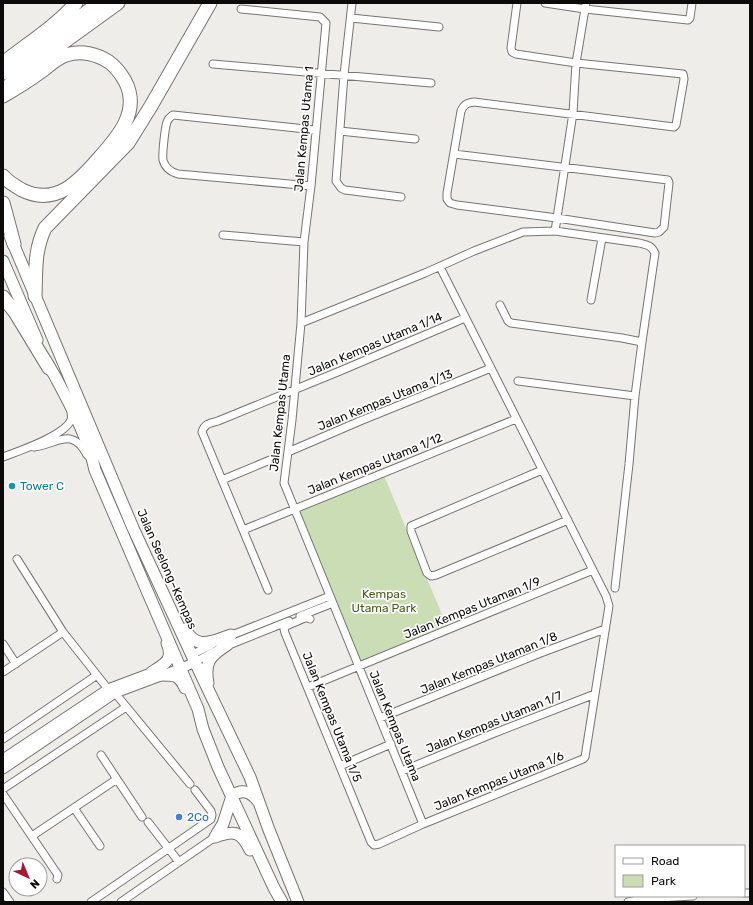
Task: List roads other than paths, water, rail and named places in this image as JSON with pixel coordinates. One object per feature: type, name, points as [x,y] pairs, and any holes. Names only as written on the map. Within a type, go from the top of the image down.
[{"type":"highway","points":[[3,63],[68,12],[76,3]]},
{"type":"highway","points":[[3,74],[99,3]]},
{"type":"highway","points":[[3,90],[35,63],[118,3]]},
{"type":"highway","points":[[35,296],[37,249],[45,228],[128,142],[151,106],[210,3]]},
{"type":"highway","points":[[3,96],[41,72],[53,61],[76,52],[103,58],[112,64],[121,74],[128,86],[130,100],[129,114],[122,129],[113,142],[80,180],[67,189],[54,194],[39,195],[26,192],[6,180],[3,176]]},
{"type":"highway","points":[[3,203],[14,244]]},
{"type":"highway","points":[[3,297],[49,368]]},
{"type":"main road","name":"Jalan Seelong–Kempas","points":[[3,219],[133,528],[211,697],[250,777],[298,902]]},
{"type":"main road","points":[[3,261],[49,368],[57,379],[84,437],[92,456],[95,470],[198,709],[203,729]]},
{"type":"main road","points":[[133,528],[157,564],[177,612],[193,641],[204,643],[229,640]]},
{"type":"main road","points":[[152,603],[170,649],[167,661],[156,674]]},
{"type":"main road","points":[[211,697],[207,677],[207,666],[214,653],[229,640]]},
{"type":"main road","points":[[156,674],[173,675],[182,681],[218,767],[274,888]]},
{"type":"main road","points":[[215,837],[223,824],[232,796],[245,791],[255,797],[259,803]]},
{"type":"main road","points":[[215,837],[232,832],[241,836],[282,902]]},
{"type":"street","points":[[352,3],[344,75],[336,177],[338,185],[345,190],[401,197]]},
{"type":"street","points":[[454,154],[668,180],[669,183],[664,227],[659,232],[655,233],[457,205],[450,203],[447,199],[447,193],[461,110],[464,105],[474,102],[573,113],[674,127],[676,125],[684,79],[683,74],[576,63],[516,54],[512,52],[511,48],[517,3]]},
{"type":"street","points":[[545,3],[586,6],[684,20],[689,20],[690,18],[692,3]]},
{"type":"street","points":[[555,231],[573,113],[576,63],[586,6]]},
{"type":"street","name":"Jalan Kempas Utama 1","points":[[241,9],[320,17],[324,19],[326,23],[320,73],[311,186],[304,242]]},
{"type":"street","points":[[351,18],[439,27]]},
{"type":"street","points":[[213,64],[431,83]]},
{"type":"street","points":[[311,186],[178,174],[168,169],[163,160],[163,153],[167,122],[173,115],[315,130]]},
{"type":"street","points":[[340,131],[415,139]]},
{"type":"street","points":[[301,323],[523,232],[555,231],[650,245],[654,253],[635,396],[615,588]]},
{"type":"street","points":[[223,234],[304,242]]},
{"type":"street","points":[[591,300],[602,238]]},
{"type":"street","name":"Jalan Kempas Utama","points":[[304,242],[301,323],[284,483],[423,824]]},
{"type":"street","points":[[440,267],[606,596],[609,606],[595,694]]},
{"type":"street","points":[[500,304],[508,321],[511,323],[642,342]]},
{"type":"street","name":"Jalan Kempas Utama 1/14","points":[[222,480],[202,432],[203,428],[208,424],[294,390],[465,318]]},
{"type":"street","name":"Jalan Kempas Utama 1/13","points":[[288,452],[491,368]]},
{"type":"street","points":[[518,381],[635,396]]},
{"type":"street","points":[[3,457],[28,448],[53,435],[67,425],[71,416],[69,403]]},
{"type":"street","name":"Jalan Kempas Utama 1/12","points":[[243,530],[516,419]]},
{"type":"street","points":[[28,448],[44,446],[62,439],[75,440],[84,448],[95,470]]},
{"type":"street","points":[[268,590],[222,480],[270,460]]},
{"type":"street","points":[[542,470],[411,526],[411,531],[427,572],[430,576],[436,574],[568,520]]},
{"type":"street","points":[[17,559],[63,632],[211,811],[210,819],[91,902]]},
{"type":"street","name":"Jalan Kempas Utaman 1/9","points":[[308,687],[593,570]]},
{"type":"street","points":[[3,759],[112,691],[180,665],[229,640],[330,596]]},
{"type":"street","points":[[193,658],[229,640],[269,630],[333,603]]},
{"type":"street","name":"Jalan Kempas Utama 1/5","points":[[310,619],[307,617],[286,626],[284,629],[371,842]]},
{"type":"street","name":"Jalan Kempas Utaman 1/8","points":[[380,718],[531,657],[606,629]]},
{"type":"street","points":[[3,672],[63,632]]},
{"type":"street","points":[[3,644],[16,664]]},
{"type":"street","points":[[3,739],[97,675]]},
{"type":"street","points":[[3,769],[112,691]]},
{"type":"street","name":"Jalan Kempas Utama 1/6","points":[[371,842],[374,845],[379,844],[423,824],[583,759],[586,754],[595,694]]},
{"type":"street","name":"Jalan Kempas Utaman 1/7","points":[[402,771],[595,694]]},
{"type":"street","points":[[3,789],[126,707]]},
{"type":"street","points":[[340,766],[391,744]]},
{"type":"street","points":[[102,755],[142,817]]},
{"type":"street","points":[[32,836],[117,779]]},
{"type":"street","points":[[3,794],[58,876],[57,879]]},
{"type":"street","points":[[74,808],[100,846]]},
{"type":"street","points":[[148,822],[179,862]]},
{"type":"street","points":[[121,902],[215,837]]},
{"type":"street","points":[[3,892],[10,902]]},
{"type":"street","points":[[628,902],[642,899],[676,897]]},
{"type":"place","name":"Tower C","points":[[12,486]]},
{"type":"place","name":"2Co","points":[[179,817]]},
{"type":"park label","name":"Kempas Utama Park","points":[[384,601]]}]
